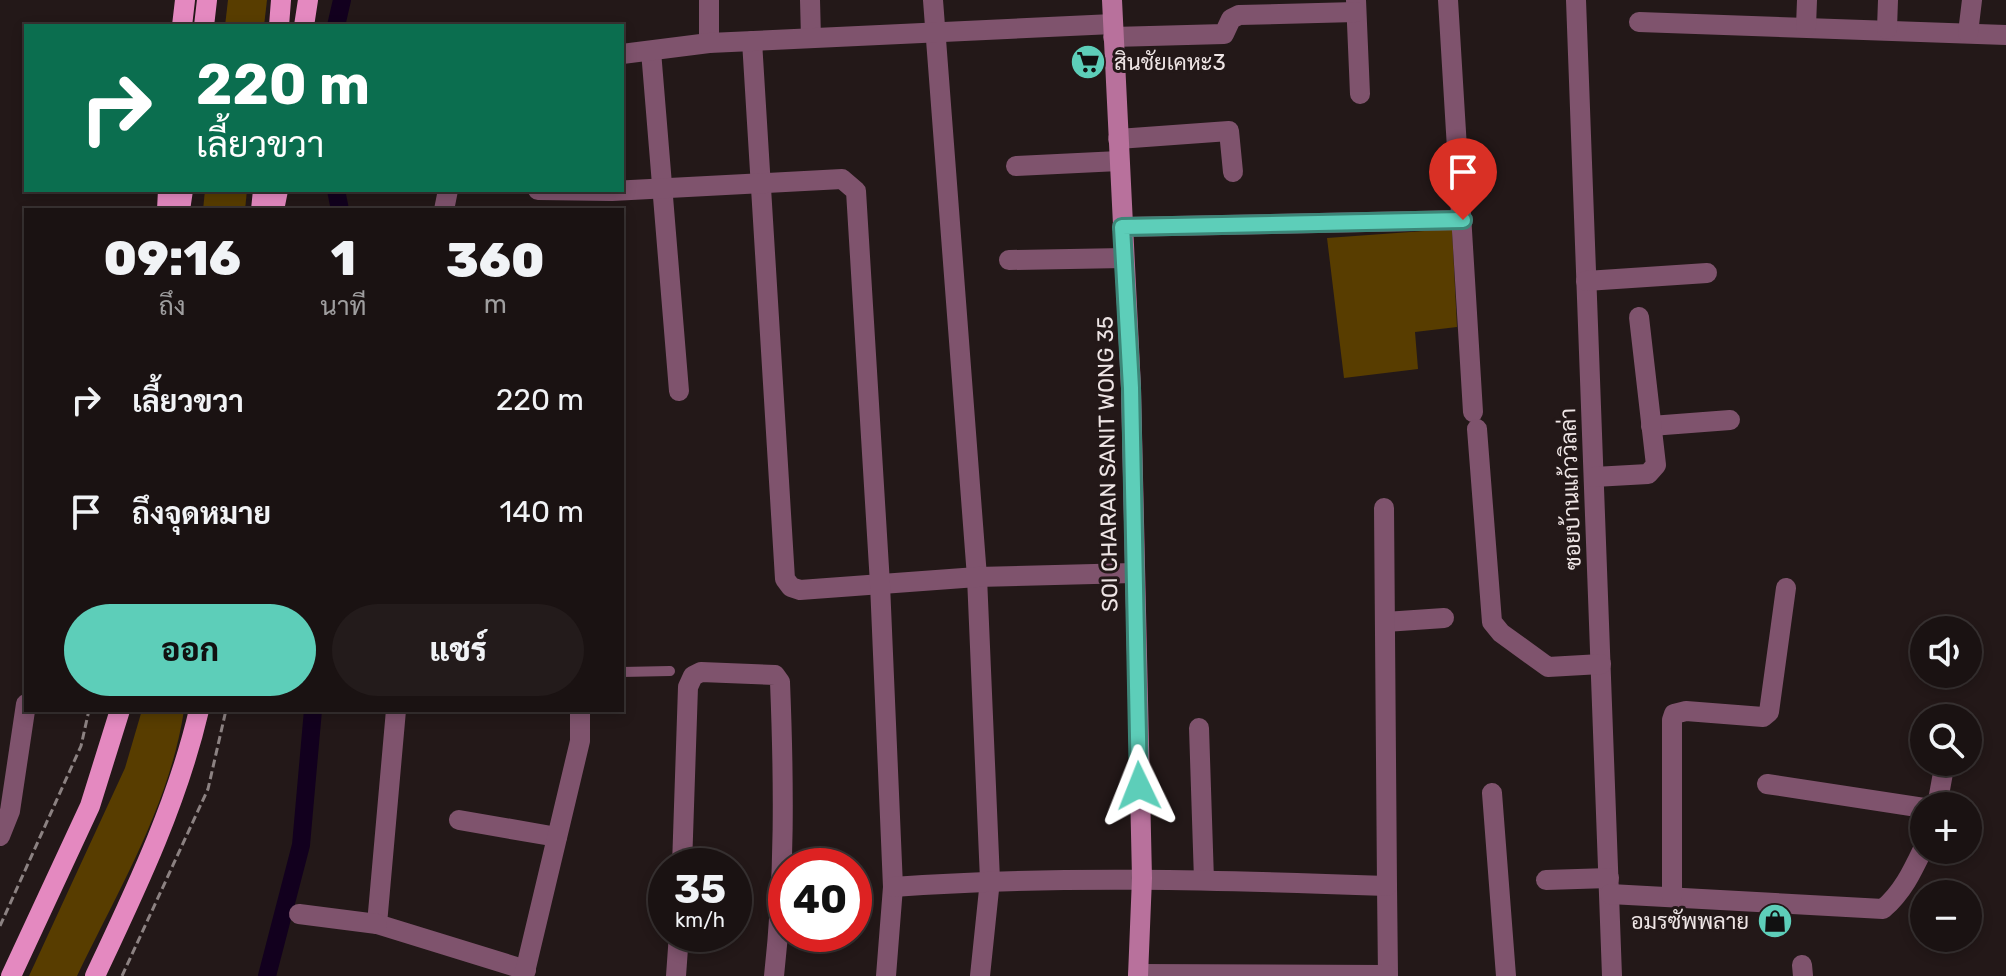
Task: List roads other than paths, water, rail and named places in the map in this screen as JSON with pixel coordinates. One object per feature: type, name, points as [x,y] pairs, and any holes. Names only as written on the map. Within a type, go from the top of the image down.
[{"type":"main road","points":[[182,24],[185,0]]},
{"type":"main road","points":[[279,24],[281,0]]},
{"type":"main road","points":[[304,24],[308,0]]},
{"type":"main road","points":[[11,976],[90,806],[119,712]]},
{"type":"main road","points":[[95,976],[164,824],[186,765],[199,712]]},
{"type":"street","points":[[709,0],[709,43]]},
{"type":"street","points":[[810,0],[811,38]]},
{"type":"street","points":[[933,0],[977,577],[990,880],[980,976]]},
{"type":"street","name":"SOI CHARAN SANIT WONG 35","points":[[1112,0],[1131,388],[1142,878],[1138,975]]},
{"type":"street","points":[[1448,0],[1475,421],[1492,622],[1501,633],[1548,667],[1601,664]]},
{"type":"street","name":"ซอยบ้านแก้ววิลล่า","points":[[1576,0],[1612,976]]},
{"type":"street","points":[[1806,27],[1807,0]]},
{"type":"street","points":[[1887,29],[1888,0]]},
{"type":"street","points":[[1968,33],[1972,0]]},
{"type":"street","points":[[624,54],[709,43],[935,31],[1113,30],[1224,34],[1234,16],[1265,6],[1356,6],[1360,94]]},
{"type":"street","points":[[1639,22],[2006,35]]},
{"type":"street","points":[[752,41],[785,579],[791,587],[800,590],[977,577],[1133,573]]},
{"type":"street","points":[[651,51],[665,188],[679,391]]},
{"type":"street","points":[[1118,139],[1229,131],[1233,172]]},
{"type":"street","points":[[1016,166],[1119,161]]},
{"type":"street","points":[[624,191],[842,179],[856,191],[880,584],[893,887],[886,976]]},
{"type":"street","points":[[551,197],[614,192]]},
{"type":"street","points":[[1122,227],[1463,220]]},
{"type":"street","points":[[1009,260],[1124,258]]},
{"type":"street","points":[[1586,281],[1707,273]]},
{"type":"street","points":[[1594,477],[1653,472],[1656,465],[1639,317]]},
{"type":"street","points":[[1651,426],[1730,420]]},
{"type":"street","points":[[1138,975],[1388,975],[1384,508]]},
{"type":"street","points":[[1672,897],[1674,714],[1686,711],[1763,717],[1769,712],[1786,588]]},
{"type":"street","points":[[1385,622],[1444,618]]},
{"type":"street","points":[[683,848],[688,687],[693,676],[701,672],[775,675],[780,682],[784,783],[783,899],[774,976]]},
{"type":"street","points":[[0,836],[10,811],[25,712]]},
{"type":"street","points":[[377,924],[396,712]]},
{"type":"street","points":[[299,914],[377,924],[525,973],[580,741],[580,712]]},
{"type":"street","points":[[1199,728],[1204,880]]},
{"type":"street","points":[[1767,784],[1910,806]]},
{"type":"street","points":[[1492,793],[1506,976]]},
{"type":"street","points":[[459,820],[557,837]]},
{"type":"street","points":[[1546,880],[1610,886],[1672,897],[1883,909],[1903,887],[1915,864]]},
{"type":"street","points":[[893,887],[990,880],[1142,878],[1387,886]]},
{"type":"street","points":[[676,976],[678,952]]},
{"type":"lane","points":[[624,672],[670,671]]},
{"type":"waterway","points":[[336,24],[342,0]]},
{"type":"waterway","points":[[336,192],[340,208]]},
{"type":"waterway","points":[[267,976],[301,845],[313,712]]},
{"type":"place","name":"สินชัยเคหะ3","points":[[1088,62]]},
{"type":"place","name":"อมรซัพพลาย","points":[[1775,921]]}]
